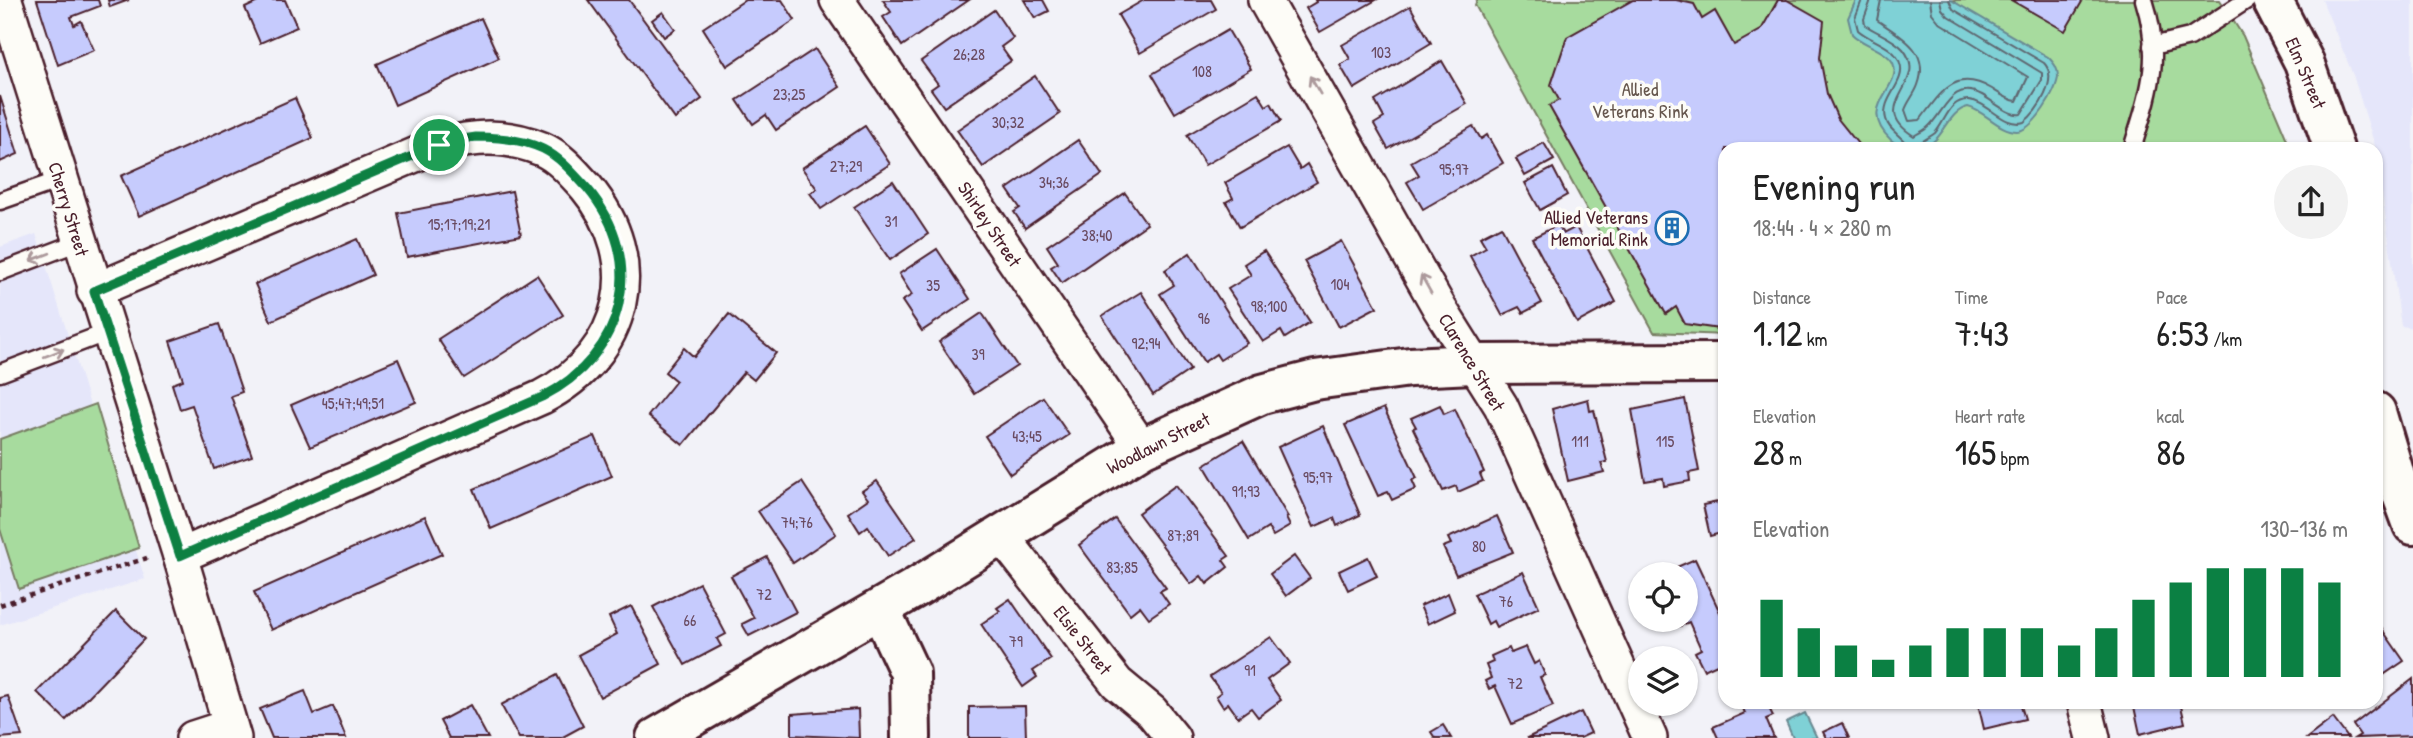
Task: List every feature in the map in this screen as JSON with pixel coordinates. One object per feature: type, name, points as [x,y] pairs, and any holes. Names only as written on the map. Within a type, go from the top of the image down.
[{"type":"street","name":"Cherry Street","points":[[5,0],[108,332],[166,556],[232,732]]},
{"type":"street","name":"Shirley Street","points":[[837,0],[1142,448]]},
{"type":"street","name":"Clarence Street","points":[[1265,0],[1473,364],[1504,412],[1650,738]]},
{"type":"street","name":"Elm Street","points":[[2267,1],[2304,62],[2331,142]]},
{"type":"street","points":[[94,291],[428,149],[476,137],[503,138],[530,145],[563,162],[596,199],[616,239],[622,283],[613,323],[601,349],[576,377],[542,397],[166,556]]},
{"type":"street","name":"Woodlawn Street","points":[[656,738],[880,609],[1142,448],[1239,403],[1315,380],[1381,370],[1473,364],[1718,363]]},
{"type":"street","points":[[2383,436],[2413,525]]},
{"type":"street","name":"Elsie Street","points":[[1001,535],[1117,683],[1152,712],[1172,738]]},
{"type":"street","points":[[880,609],[910,673],[911,738]]},
{"type":"street","points":[[2086,709],[2093,738]]},
{"type":"street","points":[[193,738],[232,732]]},
{"type":"lane","points":[[2134,142],[2154,79],[2151,22],[2144,0]]},
{"type":"lane","points":[[2152,46],[2190,37],[2267,1]]},
{"type":"lane","points":[[0,201],[60,180]]},
{"type":"lane","points":[[0,272],[79,242]]},
{"type":"lane","points":[[0,373],[108,332]]},
{"type":"path","points":[[0,605],[166,556]]},
{"type":"shaded area","points":[[2322,0],[2413,0],[2413,328],[2401,326],[2383,199],[2383,142],[2374,142],[2353,75]]},
{"type":"shaded area","points":[[36,234],[145,579],[0,625],[0,247]]},
{"type":"green space","name":"Allied Veterans Rink","points":[[1477,0],[2220,0],[2243,36],[2288,142],[1718,142],[1718,335],[1654,332],[1475,5]]},
{"type":"green space","points":[[96,404],[139,548],[19,589],[0,529],[0,439]]},
{"type":"water","points":[[1856,0],[1951,0],[2048,57],[2058,73],[2057,82],[2044,109],[2023,129],[2017,131],[2004,128],[1968,107],[1955,115],[1933,142],[1894,142],[1881,128],[1878,118],[1878,108],[1891,83],[1894,66],[1888,56],[1852,34],[1848,18]]},
{"type":"water","points":[[1805,713],[1817,738],[1793,738],[1786,722]]},
{"type":"building","points":[[37,0],[98,0],[100,6],[71,17],[74,25],[81,21],[94,50],[58,65]]},
{"type":"building","points":[[108,0],[129,0],[110,7]]},
{"type":"building","points":[[262,0],[285,0],[297,27],[260,43],[245,8]]},
{"type":"building","points":[[588,0],[629,0],[702,99],[675,119]]},
{"type":"building","points":[[745,0],[782,0],[795,20],[727,66],[703,28]]},
{"type":"building","points":[[883,0],[969,0],[902,46],[883,17],[891,12]]},
{"type":"building","points":[[1024,0],[1043,0],[1049,11],[1035,18]]},
{"type":"building","points":[[1144,0],[1211,0],[1216,9],[1140,53],[1118,15]]},
{"type":"building","points":[[1315,0],[1376,0],[1320,32],[1306,8],[1316,2]]},
{"type":"building","name":"Allied Veterans Memorial Rink","points":[[1633,0],[1676,0],[1694,4],[1702,19],[1715,11],[1734,45],[1761,30],[1778,0],[1787,0],[1824,21],[1820,58],[1827,94],[1838,119],[1856,142],[1718,142],[1718,329],[1685,324],[1676,307],[1666,314],[1549,106],[1559,100],[1551,85],[1567,37]]},
{"type":"building","points":[[2011,0],[2083,0],[2065,31]]},
{"type":"building","points":[[1410,6],[1431,43],[1354,89],[1340,65],[1350,59],[1342,45]]},
{"type":"building","points":[[994,10],[1013,38],[1001,47],[1011,61],[944,107],[931,89],[938,84],[921,61]]},
{"type":"building","points":[[663,12],[675,29],[664,37],[652,20]]},
{"type":"building","points":[[481,18],[499,58],[395,105],[377,64]]},
{"type":"building","points":[[1228,30],[1251,69],[1175,113],[1152,74]]},
{"type":"building","points":[[815,49],[840,87],[776,130],[766,115],[753,124],[737,100]]},
{"type":"building","points":[[1442,61],[1467,104],[1388,149],[1374,124],[1384,118],[1375,101]]},
{"type":"building","points":[[1035,76],[1060,114],[983,167],[957,130]]},
{"type":"building","points":[[1258,93],[1266,106],[1271,103],[1281,121],[1205,165],[1187,135]]},
{"type":"building","points":[[0,96],[18,154],[0,162]]},
{"type":"building","points":[[295,98],[313,138],[139,216],[121,176]]},
{"type":"building","points":[[865,126],[890,164],[821,209],[810,193],[817,189],[802,168]]},
{"type":"building","points":[[1473,126],[1481,139],[1487,135],[1503,163],[1423,209],[1407,182],[1419,175],[1411,162]]},
{"type":"building","points":[[1078,140],[1102,175],[1025,228],[1014,212],[1020,208],[1007,189]]},
{"type":"building","points":[[1544,143],[1554,160],[1525,176],[1516,159]]},
{"type":"building","points":[[1287,147],[1300,169],[1307,164],[1317,182],[1240,227],[1226,202],[1233,198],[1225,183]]},
{"type":"building","points":[[1553,168],[1567,195],[1540,210],[1525,183]]},
{"type":"building","points":[[893,181],[928,234],[890,260],[854,207]]},
{"type":"building","points":[[512,191],[521,235],[407,257],[398,213]]},
{"type":"building","points":[[1125,193],[1147,224],[1062,283],[1051,267],[1058,263],[1047,246]]},
{"type":"building","points":[[1558,225],[1563,234],[1576,227],[1616,302],[1577,323],[1532,238]]},
{"type":"building","points":[[1501,226],[1542,303],[1523,313],[1519,307],[1502,315],[1470,256],[1486,247],[1480,237]]},
{"type":"building","points":[[357,239],[373,275],[271,321],[255,284]]},
{"type":"building","points":[[1341,241],[1377,307],[1339,327],[1304,261]]},
{"type":"building","points":[[937,249],[970,299],[922,331],[902,301],[912,295],[899,274]]},
{"type":"building","points":[[1264,251],[1310,322],[1285,338],[1281,331],[1263,342],[1228,289],[1251,275],[1244,264]]},
{"type":"building","points":[[1190,253],[1247,343],[1220,360],[1216,354],[1204,362],[1160,294],[1174,285],[1165,270]]},
{"type":"building","points":[[537,275],[563,315],[464,378],[438,339]]},
{"type":"building","points":[[1141,292],[1190,370],[1153,395],[1102,316]]},
{"type":"building","points":[[982,313],[1017,366],[974,394],[939,342]]},
{"type":"building","points":[[729,314],[776,353],[754,380],[744,372],[683,445],[648,416],[676,381],[665,372],[684,348],[694,357]]},
{"type":"building","points":[[219,324],[242,392],[231,396],[252,456],[214,469],[192,405],[180,409],[172,384],[183,380],[170,341]]},
{"type":"building","points":[[398,359],[416,402],[310,447],[291,405]]},
{"type":"building","points":[[1043,397],[1069,435],[1010,474],[985,436]]},
{"type":"building","points":[[1588,399],[1590,411],[1594,410],[1607,462],[1601,463],[1604,472],[1568,481],[1552,409]]},
{"type":"building","points":[[1685,399],[1699,471],[1689,473],[1690,481],[1664,486],[1663,478],[1645,481],[1632,410]]},
{"type":"building","points":[[1440,405],[1444,414],[1455,409],[1484,472],[1480,474],[1483,481],[1458,492],[1456,486],[1443,491],[1413,428],[1416,427],[1411,418]]},
{"type":"building","points":[[1384,408],[1417,478],[1412,480],[1416,489],[1392,500],[1388,492],[1378,496],[1345,425]]},
{"type":"building","points":[[1323,426],[1360,515],[1337,526],[1334,518],[1314,527],[1278,447]]},
{"type":"building","points":[[595,436],[612,476],[491,529],[474,489]]},
{"type":"building","points":[[1243,441],[1288,517],[1286,518],[1290,526],[1273,536],[1268,528],[1249,540],[1204,465]]},
{"type":"building","points":[[877,481],[916,538],[888,556],[868,526],[860,532],[848,513],[868,499],[862,491]]},
{"type":"building","points":[[802,482],[836,534],[793,563],[758,511]]},
{"type":"building","points":[[1176,485],[1229,556],[1223,560],[1228,567],[1207,584],[1201,576],[1191,584],[1138,513]]},
{"type":"building","points":[[1718,502],[1718,534],[1710,536],[1703,505]]},
{"type":"building","points":[[425,516],[442,554],[271,630],[254,592]]},
{"type":"building","points":[[1497,516],[1513,552],[1456,575],[1443,547],[1451,544],[1448,538]]},
{"type":"building","points":[[1115,519],[1166,588],[1160,591],[1169,604],[1149,618],[1140,606],[1130,614],[1079,545]]},
{"type":"building","points":[[1294,556],[1310,578],[1286,596],[1270,574]]},
{"type":"building","points":[[767,557],[796,612],[749,636],[742,624],[754,618],[731,576]]},
{"type":"building","points":[[1368,557],[1377,576],[1348,590],[1339,571]]},
{"type":"building","points":[[1698,565],[1718,608],[1718,664],[1704,670],[1698,658],[1698,650],[1701,649],[1693,632],[1698,632]]},
{"type":"building","points":[[1523,572],[1539,607],[1496,627],[1493,621],[1488,624],[1474,594]]},
{"type":"building","points":[[699,583],[726,634],[717,639],[721,646],[685,665],[653,607]]},
{"type":"building","points":[[1448,593],[1455,611],[1428,624],[1420,606]]},
{"type":"building","points":[[1010,599],[1051,659],[1033,671],[1037,677],[1023,687],[981,624],[1000,611],[997,608]]},
{"type":"building","points":[[631,606],[661,664],[600,697],[578,655],[617,634],[609,617]]},
{"type":"building","points":[[116,611],[144,639],[66,720],[37,692]]},
{"type":"building","points":[[2383,631],[2404,661],[2383,675]]},
{"type":"building","points":[[1271,637],[1290,663],[1267,680],[1281,700],[1258,717],[1251,708],[1238,717],[1228,703],[1223,707],[1216,696],[1221,692],[1210,677]]},
{"type":"building","points":[[1526,647],[1534,664],[1539,661],[1545,675],[1540,677],[1553,706],[1512,724],[1495,686],[1489,689],[1485,681],[1491,678],[1486,665],[1493,662],[1491,656],[1509,648],[1511,653]]},
{"type":"building","points":[[557,675],[583,726],[561,738],[519,738],[501,705]]},
{"type":"building","points":[[2413,679],[2413,736],[2355,738],[2360,735],[2353,725],[2374,709],[2383,709],[2383,702]]},
{"type":"building","points":[[305,691],[314,714],[333,706],[346,738],[272,738],[260,709]]},
{"type":"building","points":[[8,696],[22,736],[0,738],[0,698]]},
{"type":"building","points":[[470,705],[488,738],[449,738],[440,721]]},
{"type":"building","points":[[1025,706],[1026,738],[969,738],[969,707]]},
{"type":"building","points":[[858,709],[859,738],[792,735],[792,714]]},
{"type":"building","points":[[1743,709],[1770,709],[1773,716],[1766,719],[1774,738],[1718,738],[1713,727],[1745,713]]},
{"type":"building","points":[[1979,709],[2022,709],[2025,719],[1984,729]]},
{"type":"building","points":[[2135,709],[2182,709],[2185,723],[2140,734]]},
{"type":"building","points":[[1581,712],[1591,733],[1580,738],[1527,738]]},
{"type":"building","points":[[2333,718],[2348,738],[2307,738]]},
{"type":"building","points":[[1842,723],[1849,738],[1826,738],[1823,732]]},
{"type":"building","points":[[1443,725],[1451,738],[1435,738],[1431,732]]},
{"type":"place","name":"Allied Veterans Memorial Rink","points":[[1672,228]]},
{"type":"route","points":[[476,137],[494,137],[512,139],[544,149],[563,162],[596,199],[616,239],[622,283],[613,323],[601,349],[576,377],[542,397],[180,556],[94,291],[439,145],[476,137]]}]
